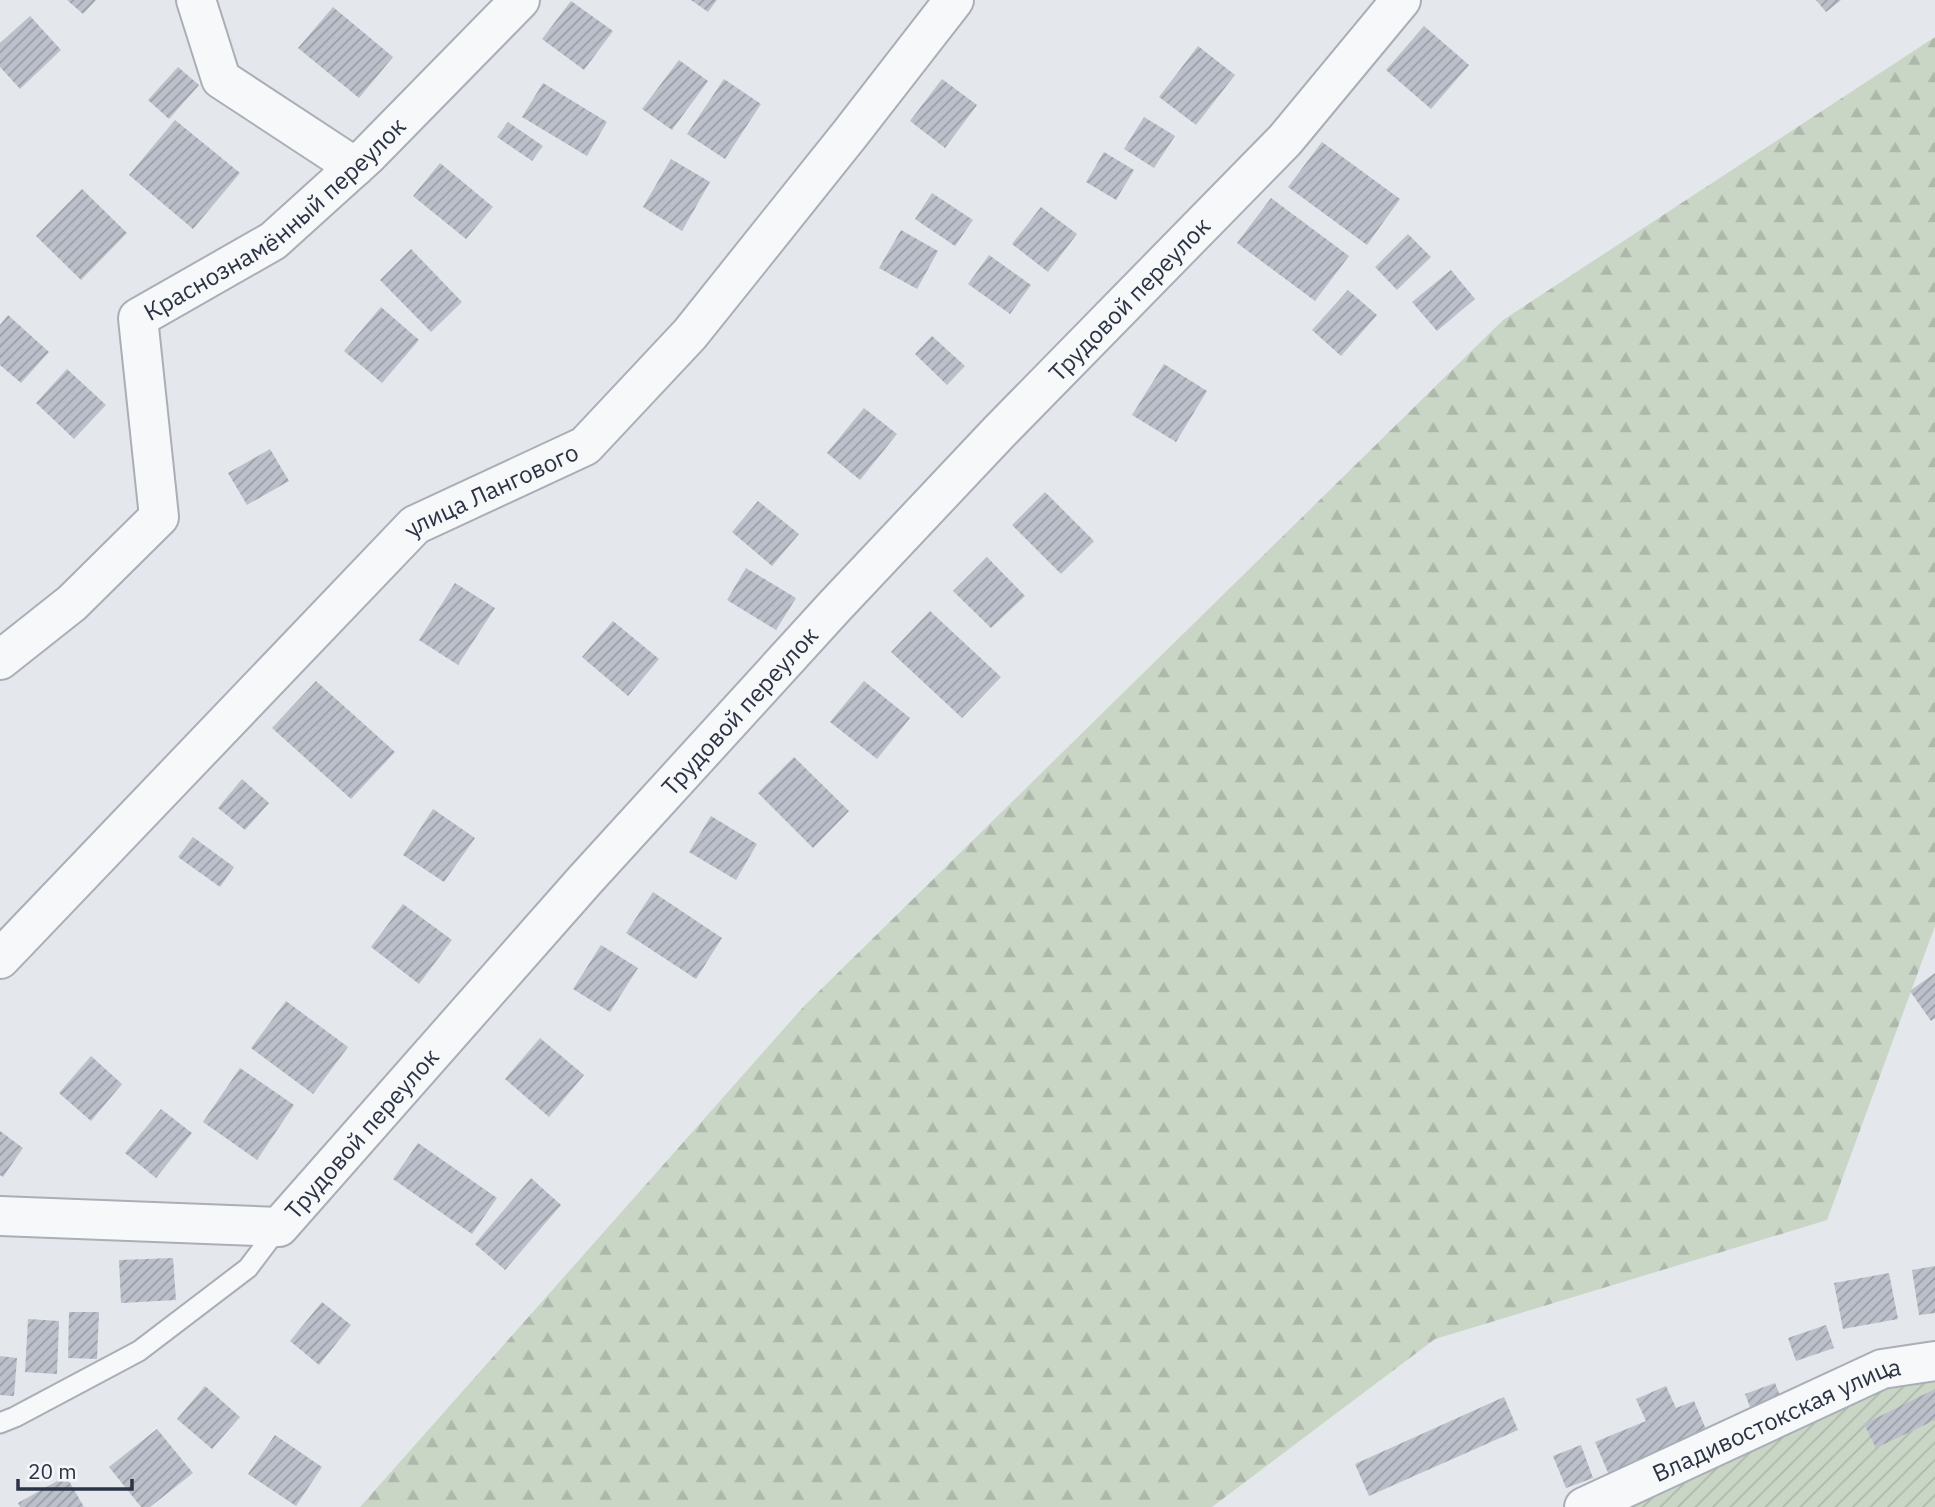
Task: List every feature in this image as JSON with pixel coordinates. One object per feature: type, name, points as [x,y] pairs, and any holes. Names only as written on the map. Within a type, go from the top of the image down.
[{"type":"street","points":[[196,0],[221,79],[355,167]]},
{"type":"street","name":"Краснознамённый переулок","points":[[0,660],[72,603],[159,517],[138,318],[273,241],[355,167],[520,0]]},
{"type":"street","name":"улица Лангового","points":[[0,959],[415,525],[585,446],[690,334],[954,0]]},
{"type":"street","name":"Трудовой переулок","points":[[0,1216],[279,1227],[576,890],[835,606],[1009,422],[1285,140],[1401,0]]},
{"type":"street","name":"Владивостокская улица","points":[[1584,1507],[1882,1369],[1935,1361]]},
{"type":"lane","points":[[0,1423],[139,1351],[248,1268],[279,1227]]},
{"type":"green space","points":[[1935,37],[1935,926],[1827,1220],[1435,1339],[1212,1507],[360,1507],[805,1005],[1503,320]]},
{"type":"green space","points":[[1935,1361],[1935,1507],[1584,1507]]},
{"type":"building","points":[[67,0],[96,0],[83,14]]},
{"type":"building","points":[[691,0],[717,0],[708,12]]},
{"type":"building","points":[[1816,0],[1841,0],[1826,12]]},
{"type":"building","points":[[571,1],[613,31],[584,70],[542,39]]},
{"type":"building","points":[[333,7],[393,57],[359,98],[298,48]]},
{"type":"building","points":[[30,16],[61,50],[20,89],[0,67],[0,43]]},
{"type":"building","points":[[1424,26],[1469,65],[1431,109],[1386,70]]},
{"type":"building","points":[[1198,46],[1235,75],[1196,125],[1159,97]]},
{"type":"building","points":[[679,60],[708,81],[672,130],[642,109]]},
{"type":"building","points":[[178,67],[199,85],[169,119],[148,100]]},
{"type":"building","points":[[724,79],[761,104],[725,159],[687,134]]},
{"type":"building","points":[[942,79],[977,105],[945,148],[910,121]]},
{"type":"building","points":[[543,83],[607,122],[587,156],[522,117]]},
{"type":"building","points":[[1144,117],[1175,136],[1154,168],[1124,149]]},
{"type":"building","points":[[175,120],[240,173],[193,229],[129,175]]},
{"type":"building","points":[[508,122],[543,146],[532,161],[497,137]]},
{"type":"building","points":[[1322,142],[1400,199],[1367,245],[1288,187]]},
{"type":"building","points":[[1104,152],[1134,170],[1116,200],[1086,182]]},
{"type":"building","points":[[671,159],[710,182],[682,231],[643,207]]},
{"type":"building","points":[[440,163],[493,207],[466,239],[413,196]]},
{"type":"building","points":[[82,189],[127,233],[81,280],[36,236]]},
{"type":"building","points":[[932,193],[973,220],[955,246],[915,219]]},
{"type":"building","points":[[1271,198],[1349,256],[1315,301],[1237,243]]},
{"type":"building","points":[[1041,207],[1077,234],[1048,272],[1012,244]]},
{"type":"building","points":[[901,230],[938,251],[917,289],[879,268]]},
{"type":"building","points":[[1408,234],[1431,257],[1397,290],[1375,267]]},
{"type":"building","points":[[411,249],[462,302],[431,332],[380,280]]},
{"type":"building","points":[[989,255],[1031,285],[1010,314],[968,284]]},
{"type":"building","points":[[1451,270],[1475,299],[1437,331],[1412,302]]},
{"type":"building","points":[[1348,290],[1377,315],[1341,356],[1312,330]]},
{"type":"building","points":[[381,307],[419,340],[382,383],[344,351]]},
{"type":"building","points":[[8,315],[49,352],[21,383],[0,365],[0,325]]},
{"type":"building","points":[[932,336],[965,366],[947,385],[915,354]]},
{"type":"building","points":[[1164,364],[1207,391],[1176,442],[1132,415]]},
{"type":"building","points":[[67,369],[106,405],[74,439],[36,403]]},
{"type":"building","points":[[864,408],[897,434],[860,480],[827,453]]},
{"type":"building","points":[[270,449],[289,481],[247,505],[228,473]]},
{"type":"building","points":[[1045,492],[1094,541],[1061,574],[1012,525]]},
{"type":"building","points":[[758,501],[799,534],[772,566],[732,532]]},
{"type":"building","points":[[987,557],[1025,596],[991,628],[953,591]]},
{"type":"building","points":[[746,568],[796,598],[776,630],[727,600]]},
{"type":"building","points":[[455,583],[495,608],[458,665],[419,640]]},
{"type":"building","points":[[930,611],[1001,677],[962,718],[891,652]]},
{"type":"building","points":[[613,621],[659,659],[628,696],[582,657]]},
{"type":"building","points":[[316,681],[395,752],[351,799],[272,728]]},
{"type":"building","points":[[864,681],[910,718],[877,759],[830,722]]},
{"type":"building","points":[[794,757],[849,811],[813,848],[758,793]]},
{"type":"building","points":[[242,779],[269,803],[245,830],[218,808]]},
{"type":"building","points":[[433,809],[475,838],[444,882],[403,855]]},
{"type":"building","points":[[711,816],[757,844],[736,880],[689,852]]},
{"type":"building","points":[[193,837],[234,867],[220,887],[178,857]]},
{"type":"building","points":[[653,892],[722,938],[696,979],[626,933]]},
{"type":"building","points":[[403,904],[452,940],[419,984],[371,947]]},
{"type":"building","points":[[601,945],[638,968],[610,1012],[573,989]]},
{"type":"building","points":[[1935,973],[1935,1018],[1931,1021],[1910,991]]},
{"type":"building","points":[[286,1001],[348,1047],[313,1094],[251,1048]]},
{"type":"building","points":[[540,1038],[584,1075],[549,1117],[505,1079]]},
{"type":"building","points":[[91,1056],[122,1084],[91,1121],[59,1093]]},
{"type":"building","points":[[240,1068],[294,1105],[257,1160],[203,1122]]},
{"type":"building","points":[[161,1109],[192,1133],[156,1178],[125,1153]]},
{"type":"building","points":[[0,1131],[23,1148],[3,1177],[0,1175]]},
{"type":"building","points":[[418,1143],[497,1198],[472,1234],[393,1179]]},
{"type":"building","points":[[531,1178],[561,1205],[505,1270],[475,1244]]},
{"type":"building","points":[[173,1258],[176,1300],[121,1303],[119,1260]]},
{"type":"building","points":[[1935,1266],[1935,1313],[1919,1315],[1912,1270]]},
{"type":"building","points":[[1889,1273],[1898,1319],[1843,1329],[1834,1283]]},
{"type":"building","points":[[322,1302],[351,1325],[319,1365],[290,1341]]},
{"type":"building","points":[[69,1312],[99,1312],[97,1359],[68,1358]]},
{"type":"building","points":[[28,1319],[59,1321],[57,1374],[25,1372]]},
{"type":"building","points":[[1826,1325],[1834,1348],[1796,1361],[1788,1338]]},
{"type":"building","points":[[0,1356],[17,1358],[14,1396],[0,1395]]},
{"type":"building","points":[[1775,1383],[1783,1403],[1753,1415],[1745,1394]]},
{"type":"building","points":[[205,1386],[240,1417],[212,1449],[177,1419]]},
{"type":"building","points":[[1666,1386],[1676,1408],[1694,1401],[1708,1434],[1609,1475],[1595,1442],[1646,1421],[1636,1399]]},
{"type":"building","points":[[1935,1389],[1935,1420],[1876,1448],[1864,1424]]},
{"type":"building","points":[[1504,1397],[1518,1430],[1369,1496],[1355,1464]]},
{"type":"building","points":[[157,1429],[193,1473],[150,1507],[141,1507],[109,1467]]},
{"type":"building","points":[[275,1435],[322,1467],[296,1506],[248,1474]]},
{"type":"building","points":[[1581,1445],[1593,1478],[1566,1488],[1553,1456]]},
{"type":"building","points":[[66,1476],[84,1507],[20,1507],[18,1503]]}]
